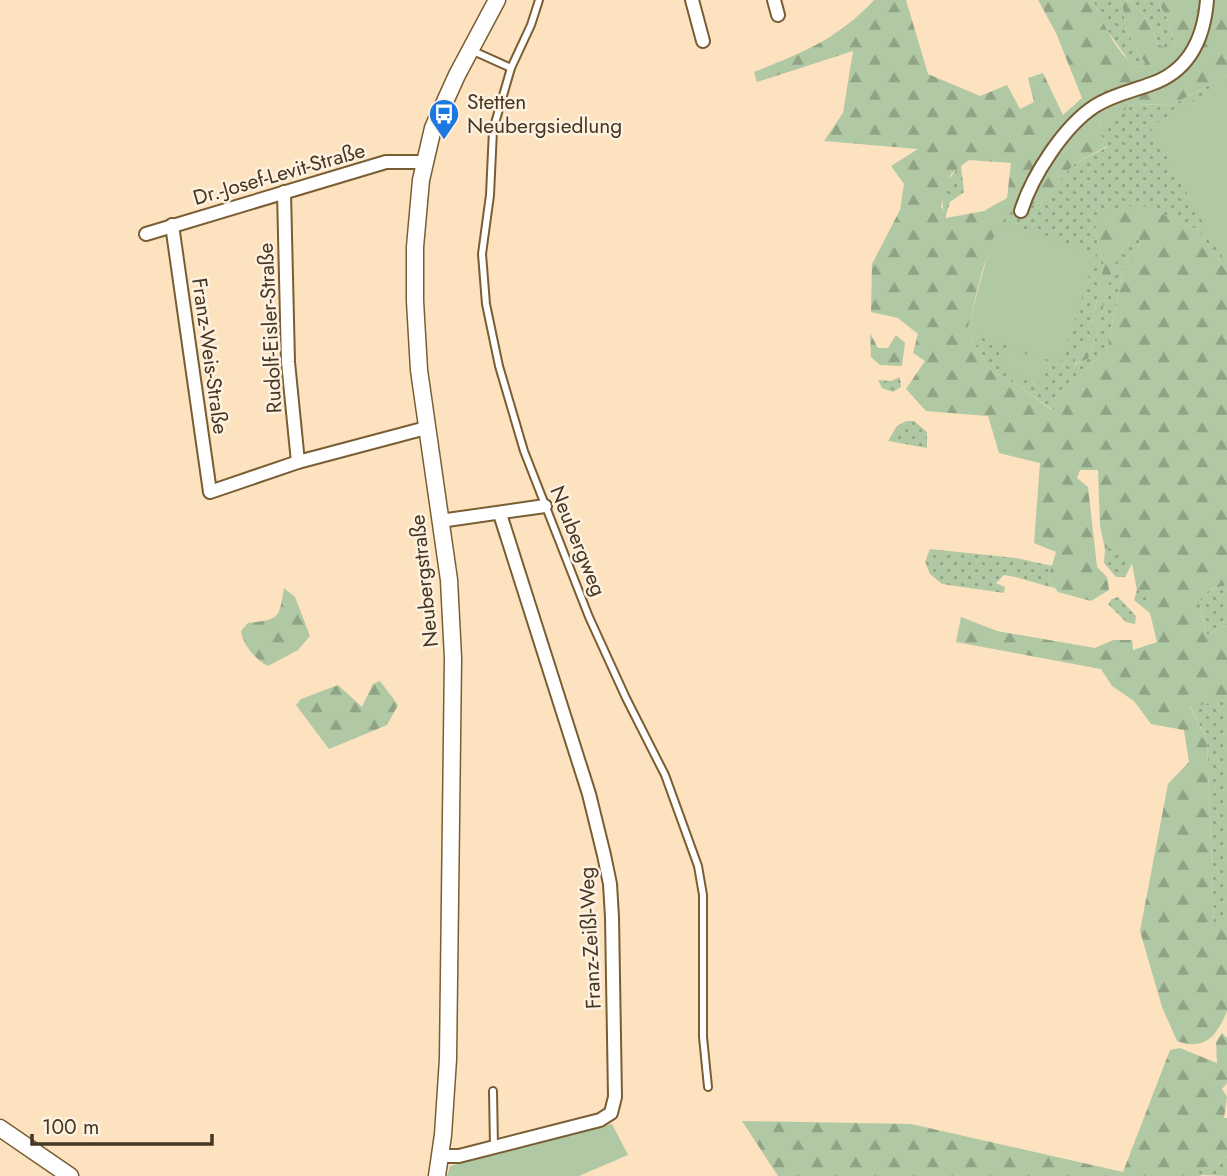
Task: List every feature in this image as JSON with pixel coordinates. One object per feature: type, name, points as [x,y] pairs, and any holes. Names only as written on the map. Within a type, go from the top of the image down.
[{"type":"street","name":"Neubergstraße","points":[[436,1176],[448,1059],[453,658],[449,580],[416,343],[416,222],[424,162],[437,119],[470,50],[498,0]]},
{"type":"street","points":[[692,0],[703,41]]},
{"type":"street","points":[[774,0],[778,15]]},
{"type":"street","points":[[1021,211],[1037,173],[1088,111],[1108,99],[1174,74],[1187,59],[1196,41],[1204,22],[1207,0]]},
{"type":"street","name":"Dr.-Josef-Levit-Straße","points":[[146,233],[386,162],[424,162]]},
{"type":"street","name":"Rudolf-Eisler-Straße","points":[[284,192],[288,362],[298,462]]},
{"type":"street","name":"Franz-Weis-Straße","points":[[172,225],[210,492],[298,462]]},
{"type":"street","points":[[298,462],[426,428]]},
{"type":"street","points":[[440,521],[545,506]]},
{"type":"street","name":"Franz-Zeißl-Weg","points":[[440,1156],[459,1156],[600,1120],[611,1113],[615,1097],[610,884],[589,794],[500,514]]},
{"type":"street","points":[[0,1128],[70,1176]]},
{"type":"lane","name":"Neubergweg","points":[[539,0],[531,25],[511,68],[493,136],[490,195],[482,254],[484,296],[514,420],[545,506],[599,639],[665,775],[698,866],[703,895],[703,1037],[708,1087]]},
{"type":"lane","points":[[470,50],[511,68]]},
{"type":"lane","points":[[493,1091],[494,1147]]},
{"type":"green space","points":[[874,0],[906,0],[928,74],[980,96],[1007,85],[1020,109],[1034,102],[1028,78],[1043,73],[1063,115],[1082,98],[1056,33],[1038,0],[1093,0],[1118,49],[1140,67],[1145,63],[1127,32],[1122,3],[1129,0],[1147,18],[1158,44],[1169,50],[1175,45],[1167,18],[1157,0],[1227,0],[1227,75],[1172,105],[1134,104],[1097,127],[1107,146],[1073,165],[1040,203],[1014,207],[996,234],[990,249],[967,331],[990,370],[1019,386],[1053,411],[1058,394],[1107,351],[1124,264],[1141,243],[1137,236],[1120,254],[1110,277],[1099,327],[1088,359],[1072,365],[1089,339],[1104,264],[1094,230],[1104,215],[1122,206],[1144,206],[1198,230],[1227,272],[1227,585],[1210,589],[1199,602],[1207,635],[1227,624],[1227,700],[1190,707],[1207,740],[1214,922],[1227,921],[1227,1011],[1219,1028],[1209,1039],[1202,1042],[1187,1044],[1177,1041],[1162,1007],[1140,931],[1168,784],[1189,762],[1184,730],[1151,724],[1134,701],[1112,686],[1101,669],[956,642],[961,617],[997,631],[1095,648],[1113,640],[1132,640],[1133,650],[1157,642],[1148,591],[1137,590],[1132,564],[1117,546],[1105,549],[1100,526],[1098,470],[1080,470],[1077,478],[1088,487],[1097,567],[1107,577],[1109,590],[1091,601],[1058,592],[1048,579],[1056,552],[1034,543],[1040,463],[999,453],[988,416],[926,411],[906,389],[925,361],[913,353],[918,334],[898,318],[871,312],[872,264],[900,210],[904,184],[891,166],[918,149],[824,141],[843,113],[853,51],[757,82],[754,72],[818,44],[860,14]],"holes":[[[969,160],[1011,163],[1007,198],[984,211],[946,218],[941,206],[951,174]]]},
{"type":"green space","points":[[1093,0],[1128,0],[1122,3],[1127,32],[1145,63],[1140,67],[1132,65],[1104,26]]},
{"type":"green space","points":[[1129,0],[1157,0],[1167,18],[1175,46],[1169,51],[1158,44],[1147,18]]},
{"type":"green space","points":[[1227,75],[1227,272],[1198,230],[1175,220],[1094,230],[1104,264],[1089,339],[1074,365],[1088,359],[1110,277],[1120,254],[1137,236],[1141,243],[1124,264],[1107,351],[1058,394],[1054,411],[1019,386],[990,370],[967,331],[1002,220],[1014,206],[1040,203],[1073,165],[1107,147],[1097,127],[1134,104],[1172,105]]},
{"type":"green space","points":[[1227,81],[1227,265],[1150,127]]},
{"type":"green space","points":[[961,166],[964,192],[950,202],[945,218],[945,189],[951,176]]},
{"type":"green space","points":[[1001,223],[1096,254],[1061,362],[967,331],[991,242]]},
{"type":"green space","points":[[870,333],[878,348],[888,348],[896,335],[905,343],[902,366],[880,365],[871,357]]},
{"type":"green space","points":[[1007,348],[1048,361],[1041,383],[1000,370]]},
{"type":"green space","points":[[900,377],[901,387],[893,392],[882,388],[878,380],[891,381]]},
{"type":"green space","points":[[906,421],[914,421],[927,432],[927,448],[888,441],[897,426]]},
{"type":"green space","points":[[1117,545],[1132,564],[1125,577],[1116,577],[1104,563],[1105,549]]},
{"type":"green space","points":[[930,549],[1016,558],[1052,566],[1048,579],[1055,588],[1004,575],[996,583],[1005,587],[1004,593],[942,584],[930,574],[925,562]]},
{"type":"green space","points":[[1227,585],[1227,624],[1207,635],[1199,601],[1210,589]]},
{"type":"green space","points":[[284,588],[295,597],[310,636],[298,650],[268,666],[251,652],[241,631],[248,623],[276,616]]},
{"type":"green space","points":[[1137,590],[1148,590],[1150,613],[1134,600]]},
{"type":"green space","points":[[1118,597],[1136,616],[1135,624],[1126,622],[1108,604]]},
{"type":"green space","points":[[380,681],[398,705],[387,725],[329,749],[296,705],[301,699],[338,685],[362,707],[373,684]]},
{"type":"green space","points":[[1227,700],[1227,921],[1214,923],[1207,740],[1190,706]]},
{"type":"green space","points":[[1222,1033],[1227,1038],[1227,1083],[1222,1089],[1227,1097],[1224,1118],[1227,1118],[1227,1156],[1219,1163],[1197,1169],[1201,1176],[778,1176],[742,1121],[911,1124],[1123,1172],[1170,1050],[1180,1048],[1217,1063],[1216,1042]]},
{"type":"green space","points":[[612,1124],[628,1155],[579,1176],[447,1176],[450,1166]]},
{"type":"green space","points":[[1227,1156],[1227,1176],[1199,1175],[1196,1169],[1219,1163]]},
{"type":"place","name":"Stetten Neubergsiedlung","points":[[444,141]]}]
